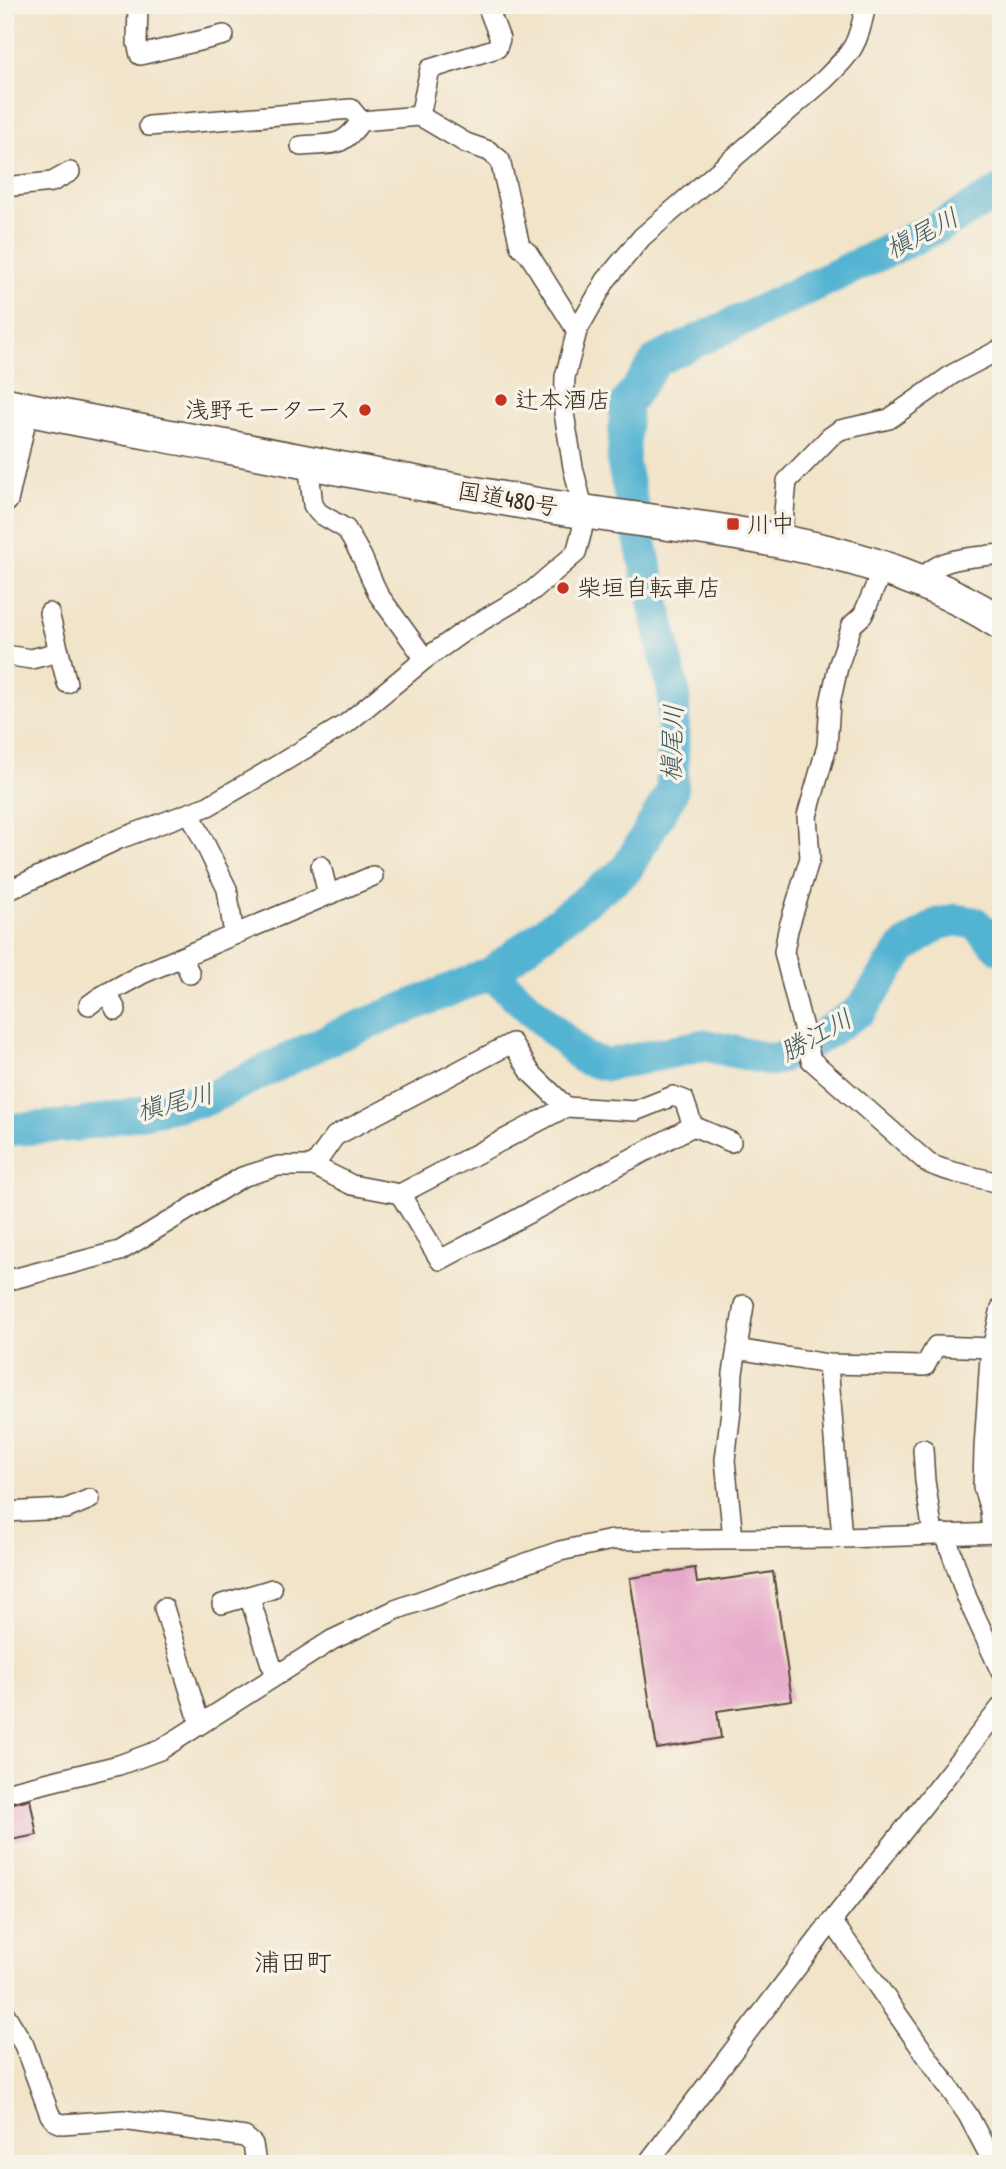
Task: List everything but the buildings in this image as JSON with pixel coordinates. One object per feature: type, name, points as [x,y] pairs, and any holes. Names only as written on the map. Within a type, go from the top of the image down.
[{"type":"highway","name":"国道480号","points":[[15,407],[595,514],[781,542],[881,567],[921,581],[1001,623]]},
{"type":"main road","points":[[5,499],[15,407]]},
{"type":"street","points":[[138,5],[140,55],[225,35]]},
{"type":"street","points":[[420,116],[430,69],[497,48],[500,39],[487,5]]},
{"type":"street","points":[[5,892],[97,849],[208,806],[346,724],[425,659],[463,632],[532,591],[576,553],[582,531],[595,514],[573,467],[564,413],[565,377],[577,331],[606,280],[642,237],[824,80],[852,52],[859,36],[866,5]]},
{"type":"street","points":[[149,126],[351,109],[360,121]]},
{"type":"street","points":[[360,121],[420,116],[466,143],[489,151],[500,160],[520,246],[528,253],[577,331]]},
{"type":"street","points":[[301,146],[342,142],[350,136],[360,121]]},
{"type":"street","points":[[5,187],[52,182],[69,172]]},
{"type":"street","points":[[781,542],[787,481],[830,438],[840,430],[889,419],[953,374],[1001,349]]},
{"type":"street","points":[[308,462],[313,505],[319,513],[346,529],[378,594],[425,659]]},
{"type":"street","points":[[921,581],[928,570],[948,561],[1001,554]]},
{"type":"street","points":[[881,567],[863,615],[852,625],[838,667],[830,703],[827,746],[807,816],[810,858],[808,870],[788,930],[785,952],[811,1060],[928,1163],[941,1170],[1001,1184]]},
{"type":"street","points":[[49,613],[67,683]]},
{"type":"street","points":[[5,655],[32,659],[59,652]]},
{"type":"street","points":[[190,813],[227,889],[234,935]]},
{"type":"street","points":[[321,866],[328,894]]},
{"type":"street","points":[[89,1005],[112,1001],[186,965],[234,935],[373,876]]},
{"type":"street","points":[[314,1166],[335,1136],[512,1043],[531,1073],[566,1107]]},
{"type":"street","points":[[5,1281],[120,1251],[242,1177],[278,1166],[314,1166],[352,1185],[400,1194],[566,1107],[635,1111],[673,1096],[684,1100],[693,1126],[731,1142]]},
{"type":"street","points":[[400,1194],[440,1260],[693,1126]]},
{"type":"street","points":[[733,1538],[725,1460],[744,1304]]},
{"type":"street","points":[[5,1793],[119,1765],[160,1750],[332,1640],[395,1610],[560,1550],[612,1540],[842,1538],[996,1533],[983,1487],[992,1348],[1001,1308]]},
{"type":"street","points":[[737,1349],[828,1364],[925,1366],[936,1346],[992,1348]]},
{"type":"street","points":[[828,1364],[842,1538]]},
{"type":"street","points":[[923,1449],[925,1481],[939,1534],[1001,1672]]},
{"type":"street","points":[[5,1513],[81,1509]]},
{"type":"street","points":[[222,1604],[272,1589]]},
{"type":"street","points":[[249,1596],[271,1664],[278,1674]]},
{"type":"street","points":[[164,1608],[200,1724]]},
{"type":"street","points":[[647,2164],[832,1921],[1001,1707]]},
{"type":"street","points":[[832,1921],[968,2115],[994,2164]]},
{"type":"street","points":[[5,2014],[14,2044],[55,2121],[62,2124],[123,2120],[245,2137],[253,2144],[256,2164]]},
{"type":"waterway","name":"槇尾川","points":[[5,1130],[78,1125],[207,1099],[332,1038],[491,973],[626,870],[672,792],[674,694],[623,463],[626,404],[657,360],[946,223],[1001,191]]},
{"type":"waterway","name":"勝江川","points":[[491,973],[585,1059],[608,1065],[705,1045],[772,1060],[800,1050],[861,1010],[902,949],[938,924],[956,920],[975,923],[1001,949]]},
{"type":"place","name":"辻本酒店","points":[[501,400]]},
{"type":"place","name":"浅野モータース","points":[[365,410]]},
{"type":"place","name":"川中","points":[[733,524]]},
{"type":"place","name":"柴垣自転車店","points":[[563,588]]},
{"type":"district","name":"浦田町","points":[[293,1962]]}]
